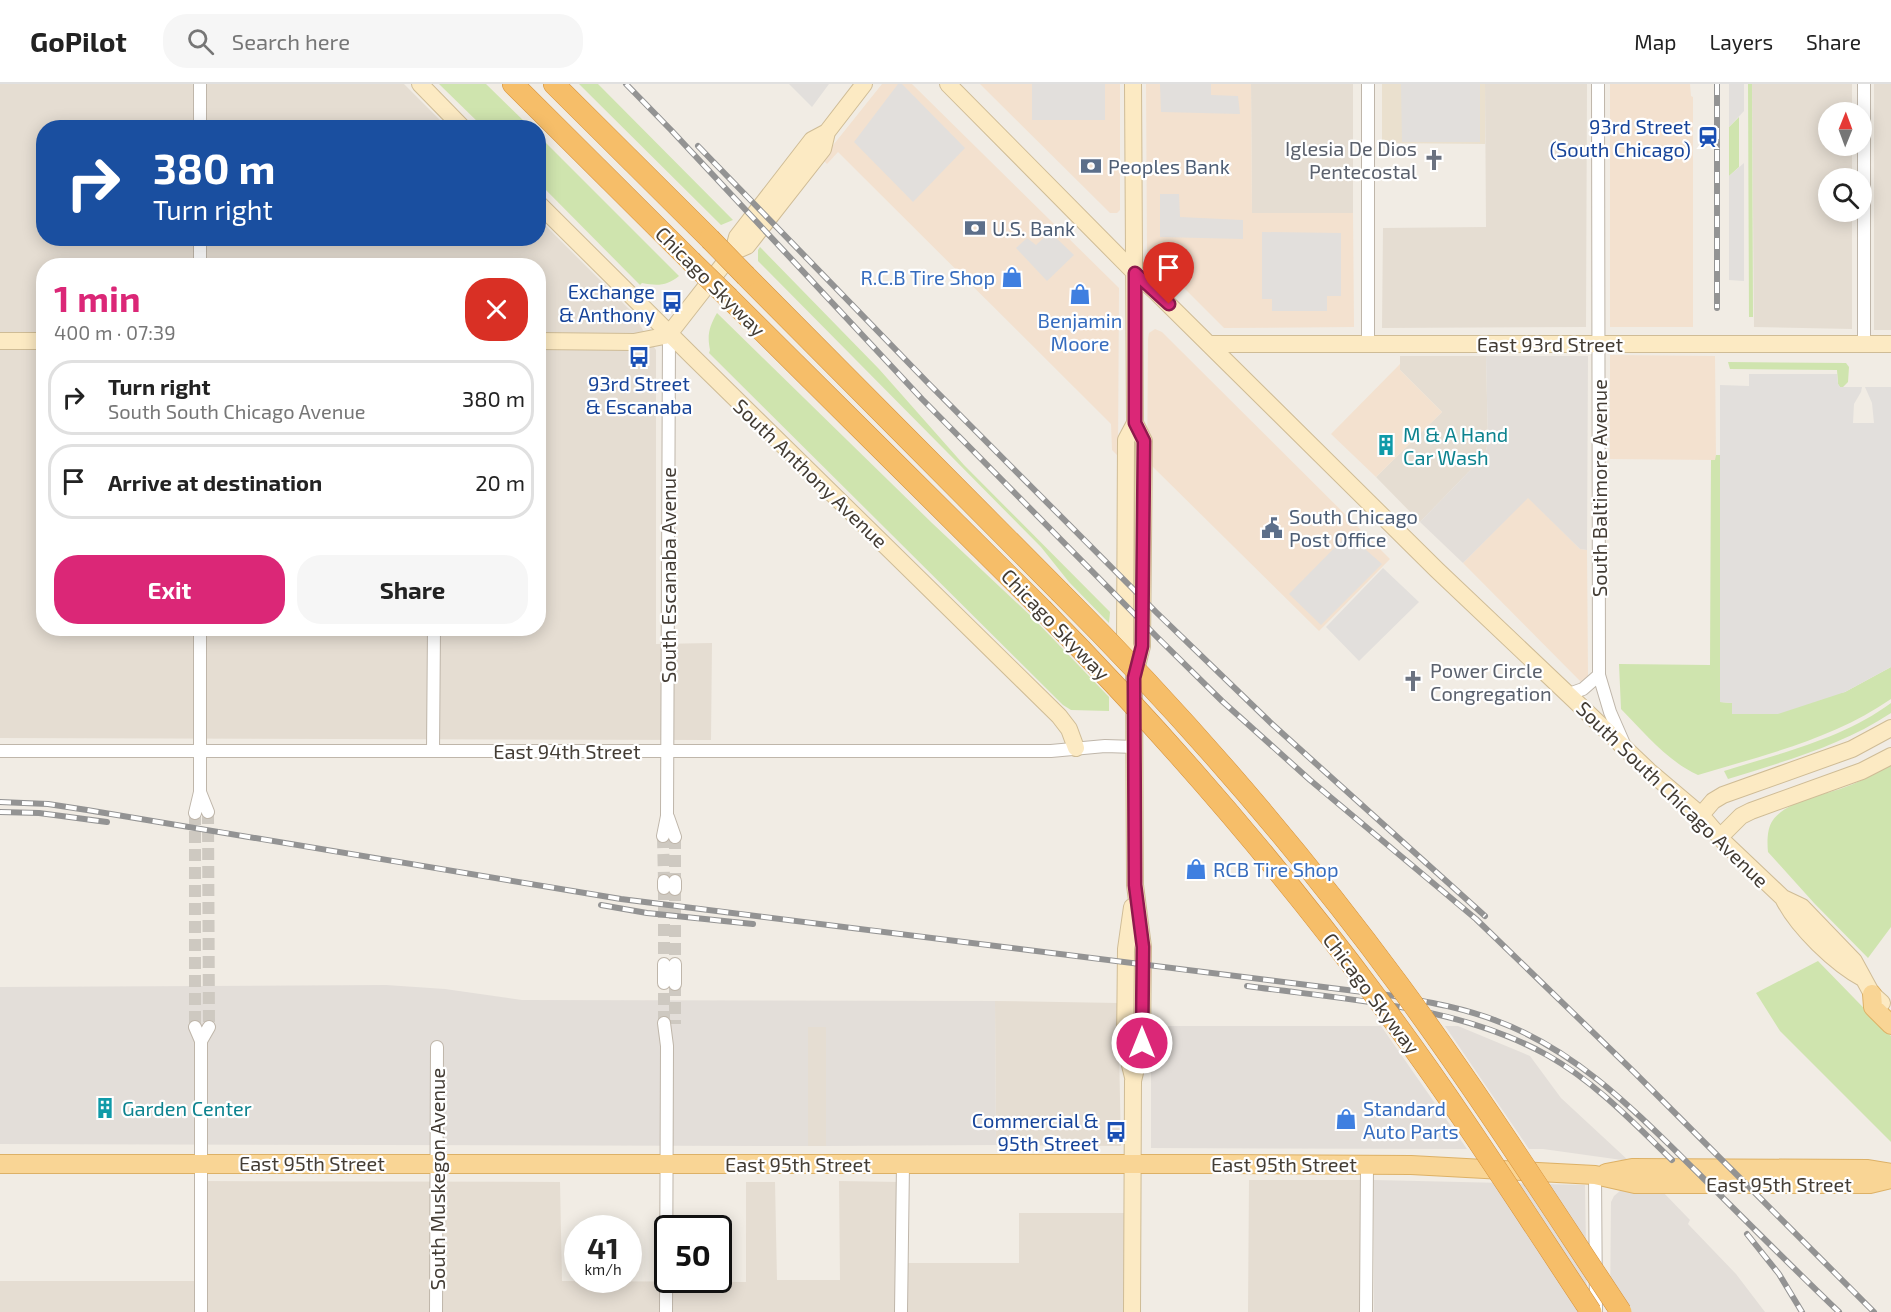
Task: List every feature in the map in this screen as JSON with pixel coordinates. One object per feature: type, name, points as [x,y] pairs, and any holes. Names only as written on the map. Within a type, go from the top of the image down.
[{"type":"highway","name":"Chicago Skyway","points":[[513,84],[1087,654],[1204,783],[1340,949],[1422,1060],[1591,1312]]},
{"type":"highway","name":"Chicago Skyway","points":[[554,84],[1105,637],[1278,830],[1331,896],[1436,1037],[1620,1312]]},
{"type":"main road","points":[[420,84],[455,120]]},
{"type":"main road","points":[[546,341],[645,341],[669,334],[733,252],[737,237],[812,140],[827,132],[864,84]]},
{"type":"main road","name":"South South Chicago Avenue","points":[[948,84],[1135,273],[1437,570],[1627,750],[1701,815],[1720,837],[1783,898],[1790,914],[1845,969],[1868,986],[1891,1012]]},
{"type":"main road","points":[[1132,1312],[1133,1081],[1125,1045],[1125,996],[1126,949],[1135,885],[1134,678],[1142,646],[1144,453],[1144,441],[1135,423],[1133,84]]},
{"type":"main road","name":"South Anthony Avenue","points":[[546,211],[1059,716],[1069,729],[1076,748]]},
{"type":"main road","points":[[0,341],[36,341]]},
{"type":"main road","name":"East 93rd Street","points":[[1209,344],[1891,344]]},
{"type":"main road","points":[[1701,815],[1713,801],[1724,795],[1852,749],[1891,728]]},
{"type":"main road","points":[[1720,837],[1741,816],[1750,811],[1862,771],[1891,756]]},
{"type":"main road","points":[[1868,986],[1873,1007],[1891,1026]]},
{"type":"main road","name":"East 95th Street","points":[[0,1164],[1133,1163],[1411,1165],[1595,1175],[1635,1184],[1870,1184],[1891,1179]]},
{"type":"main road","name":"East 95th Street","points":[[1595,1175],[1632,1168],[1868,1168],[1891,1173]]},
{"type":"street","points":[[200,84],[200,120]]},
{"type":"street","points":[[1368,84],[1368,344]]},
{"type":"street","name":"South Baltimore Avenue","points":[[1598,84],[1599,675],[1610,712],[1627,750]]},
{"type":"street","points":[[1864,84],[1864,344]]},
{"type":"street","name":"South Escanaba Avenue","points":[[669,334],[667,816],[669,837]]},
{"type":"street","points":[[195,813],[200,792],[200,636]]},
{"type":"street","points":[[433,751],[434,636]]},
{"type":"street","points":[[1569,694],[1583,689],[1599,675]]},
{"type":"street","name":"East 94th Street","points":[[0,751],[1051,751],[1076,748],[1135,747]]},
{"type":"street","points":[[200,792],[208,812]]},
{"type":"street","points":[[669,964],[669,983]]},
{"type":"street","points":[[666,1312],[669,1023]]},
{"type":"street","points":[[201,1041],[209,1027]]},
{"type":"street","points":[[195,1028],[201,1041],[201,1312]]},
{"type":"street","name":"South Muskegon Avenue","points":[[436,1312],[437,1047]]},
{"type":"street","points":[[901,1312],[903,1164]]},
{"type":"street","points":[[1366,1312],[1367,1165]]},
{"type":"street","points":[[1595,1175],[1596,1312]]},
{"type":"shaded area","points":[[0,84],[404,84],[440,120],[36,120],[36,246],[546,246],[546,226],[630,310],[656,350],[656,644],[712,643],[711,740],[0,738]]},
{"type":"shaded area","points":[[789,84],[829,84],[812,107]]},
{"type":"shaded area","points":[[882,84],[912,84],[1119,288],[1118,456],[1112,450],[1111,424],[838,152],[827,164],[822,159]]},
{"type":"shaded area","points":[[898,84],[902,84],[965,148],[913,202],[854,142]]},
{"type":"shaded area","points":[[980,84],[1120,84],[1120,210],[1117,213],[1110,213]]},
{"type":"shaded area","points":[[1032,84],[1105,84],[1105,120],[1032,120]]},
{"type":"shaded area","points":[[1146,84],[1251,84],[1252,213],[1353,213],[1354,327],[1224,328],[1147,251]]},
{"type":"shaded area","points":[[1160,84],[1211,84],[1211,95],[1238,96],[1240,114],[1161,112]]},
{"type":"shaded area","points":[[1251,84],[1353,84],[1353,213],[1252,213]]},
{"type":"shaded area","points":[[1382,84],[1485,84],[1485,144],[1382,143]]},
{"type":"shaded area","points":[[1401,84],[1480,84],[1480,142],[1402,142]]},
{"type":"shaded area","points":[[1485,84],[1587,84],[1586,327],[1382,328],[1383,228],[1486,227]]},
{"type":"shaded area","points":[[1610,84],[1690,84],[1693,97],[1693,327],[1610,327]]},
{"type":"shaded area","points":[[1729,84],[1744,84],[1744,111],[1729,127]]},
{"type":"shaded area","points":[[1752,84],[1852,84],[1852,102],[1818,102],[1818,156],[1852,156],[1852,168],[1818,168],[1818,222],[1852,222],[1852,329],[1754,327]]},
{"type":"shaded area","points":[[1874,84],[1891,84],[1891,330],[1874,330]]},
{"type":"shaded area","points":[[1744,163],[1744,281],[1729,280],[1729,176]]},
{"type":"shaded area","points":[[1160,194],[1179,194],[1180,217],[1243,220],[1243,239],[1160,237]]},
{"type":"shaded area","points":[[1050,232],[1074,255],[1047,281],[1016,248],[1027,238],[1036,245]]},
{"type":"shaded area","points":[[1262,232],[1341,233],[1341,296],[1327,296],[1327,311],[1272,311],[1272,299],[1262,299]]},
{"type":"shaded area","points":[[1155,329],[1162,332],[1390,559],[1319,631],[1152,466],[1147,485],[1148,339],[1149,333]]},
{"type":"shaded area","points":[[1610,355],[1715,356],[1716,460],[1610,459]]},
{"type":"shaded area","points":[[1400,356],[1486,356],[1488,442],[1485,455],[1420,522],[1376,477],[1442,412],[1400,370]]},
{"type":"shaded area","points":[[1486,356],[1588,356],[1587,550],[1580,549],[1528,498],[1463,563],[1420,522],[1485,455],[1488,442]]},
{"type":"shaded area","points":[[1400,364],[1400,370],[1442,412],[1376,477],[1331,434]]},
{"type":"shaded area","points":[[1749,374],[1837,374],[1840,387],[1862,387],[1854,404],[1853,423],[1874,423],[1872,403],[1865,387],[1891,387],[1891,667],[1845,692],[1778,714],[1732,714],[1732,703],[1720,702],[1720,385],[1749,386]]},
{"type":"shaded area","points":[[1528,497],[1580,549],[1587,550],[1588,678],[1583,684],[1463,563]]},
{"type":"shaded area","points":[[1348,534],[1382,564],[1321,625],[1289,594]]},
{"type":"shaded area","points":[[1383,568],[1419,602],[1359,661],[1326,627]]},
{"type":"shaded area","points":[[386,985],[445,989],[522,1000],[995,1001],[996,1145],[826,1146],[826,1027],[808,1027],[808,1146],[0,1144],[0,987]]},
{"type":"shaded area","points":[[995,1001],[1118,1003],[1121,1146],[996,1145]]},
{"type":"shaded area","points":[[1151,1026],[1381,1026],[1467,1149],[1151,1148]]},
{"type":"shaded area","points":[[1445,1026],[1458,1026],[1530,1056],[1561,1098],[1629,1161],[1529,1149]]},
{"type":"shaded area","points":[[808,1027],[826,1027],[826,1146],[808,1146]]},
{"type":"shaded area","points":[[1249,1180],[1365,1180],[1364,1312],[1248,1312]]},
{"type":"shaded area","points":[[1374,1180],[1585,1185],[1587,1312],[1374,1312]]},
{"type":"shaded area","points":[[200,1181],[560,1182],[564,1293],[642,1293],[642,1281],[654,1282],[654,1293],[732,1293],[732,1282],[746,1282],[746,1182],[775,1182],[777,1280],[840,1280],[839,1181],[900,1182],[900,1263],[1019,1263],[1019,1213],[1132,1213],[1131,1312],[0,1312],[0,1281],[199,1281]]},
{"type":"shaded area","points":[[1621,1190],[1661,1190],[1690,1220],[1688,1224],[1736,1274],[1765,1312],[1610,1312],[1611,1202]]},
{"type":"green space","points":[[439,84],[486,84],[523,120],[476,120]]},
{"type":"green space","points":[[579,84],[598,84],[733,220],[721,225]]},
{"type":"green space","points":[[1748,84],[1752,84],[1753,317],[1749,317]]},
{"type":"green space","points":[[1739,117],[1739,167],[1729,176],[1729,127]]},
{"type":"green space","points":[[546,143],[679,276],[666,283],[657,285],[642,283],[640,285],[546,190]]},
{"type":"green space","points":[[760,247],[879,369],[964,465],[1110,612],[1109,623],[1069,582],[1041,547],[758,261]]},
{"type":"green space","points":[[717,313],[1033,618],[1109,697],[1109,711],[1071,710],[1063,705],[709,353],[709,331]]},
{"type":"green space","points":[[1728,362],[1846,363],[1849,367],[1848,382],[1840,387],[1837,370],[1730,369]]},
{"type":"green space","points":[[1716,455],[1720,455],[1720,702],[1732,703],[1732,714],[1845,692],[1891,667],[1891,699],[1846,725],[1822,735],[1773,753],[1698,775],[1666,754],[1621,709],[1619,664],[1710,665],[1711,460],[1715,460]]},
{"type":"green space","points":[[1891,703],[1891,713],[1832,744],[1728,779],[1724,771],[1832,736],[1872,716]]},
{"type":"green space","points":[[1891,764],[1891,927],[1868,958],[1768,852],[1768,835],[1773,820],[1786,808],[1853,784]]},
{"type":"green space","points":[[1818,961],[1891,1036],[1891,1142],[1780,1031],[1756,993]]},
{"type":"tunnel","points":[[208,812],[209,1027]]},
{"type":"tunnel","points":[[195,813],[195,1027]]},
{"type":"tunnel","points":[[663,836],[664,881]]},
{"type":"tunnel","points":[[675,837],[675,881]]},
{"type":"tunnel","points":[[664,888],[664,964]]},
{"type":"tunnel","points":[[675,889],[675,964]]},
{"type":"tunnel","points":[[664,983],[664,1023]]},
{"type":"tunnel","points":[[675,984],[675,1024]]},
{"type":"railway","points":[[626,84],[922,399],[1222,701],[1310,780],[1476,919],[1635,1073],[1874,1312]]},
{"type":"railway","points":[[1717,84],[1717,308]]},
{"type":"railway","points":[[698,146],[929,384],[1157,613],[1272,724],[1485,916]]},
{"type":"railway","points":[[0,802],[48,804],[87,810],[621,899],[1395,996],[1472,1012],[1526,1034],[1554,1049],[1604,1085],[1651,1127],[1839,1312]]},
{"type":"railway","points":[[0,812],[39,813],[107,822]]},
{"type":"railway","points":[[601,905],[647,913],[753,924]]},
{"type":"railway","points":[[1247,986],[1401,1007],[1476,1025],[1512,1038],[1547,1055],[1581,1077],[1613,1103],[1672,1160]]},
{"type":"railway","points":[[1747,1234],[1779,1274],[1802,1312]]},
{"type":"place","name":"93rd Street (South Chicago)","points":[[1708,137]]},
{"type":"place","name":"Iglesia De Dios Pentecostal","points":[[1434,160]]},
{"type":"place","name":"Peoples Bank","points":[[1091,166]]},
{"type":"place","name":"U.S. Bank","points":[[975,228]]},
{"type":"place","name":"R.C.B Tire Shop","points":[[1012,277]]},
{"type":"place","name":"Benjamin Moore","points":[[1080,294]]},
{"type":"place","name":"Exchange & Anthony","points":[[672,302]]},
{"type":"place","name":"93rd Street & Escanaba","points":[[639,357]]},
{"type":"place","name":"M & A Hand Car Wash","points":[[1386,445]]},
{"type":"place","name":"South Chicago Post Office","points":[[1272,528]]},
{"type":"place","name":"Power Circle Congregation","points":[[1413,681]]},
{"type":"place","name":"RCB Tire Shop","points":[[1196,869]]},
{"type":"place","name":"Garden Center","points":[[105,1108]]},
{"type":"place","name":"Standard Auto Parts","points":[[1346,1119]]},
{"type":"place","name":"Commercial & 95th Street","points":[[1116,1132]]},
{"type":"route","points":[[1142,1043],[1143,947],[1135,885],[1134,678],[1142,646],[1144,441],[1135,423],[1135,273],[1169,304]]}]
